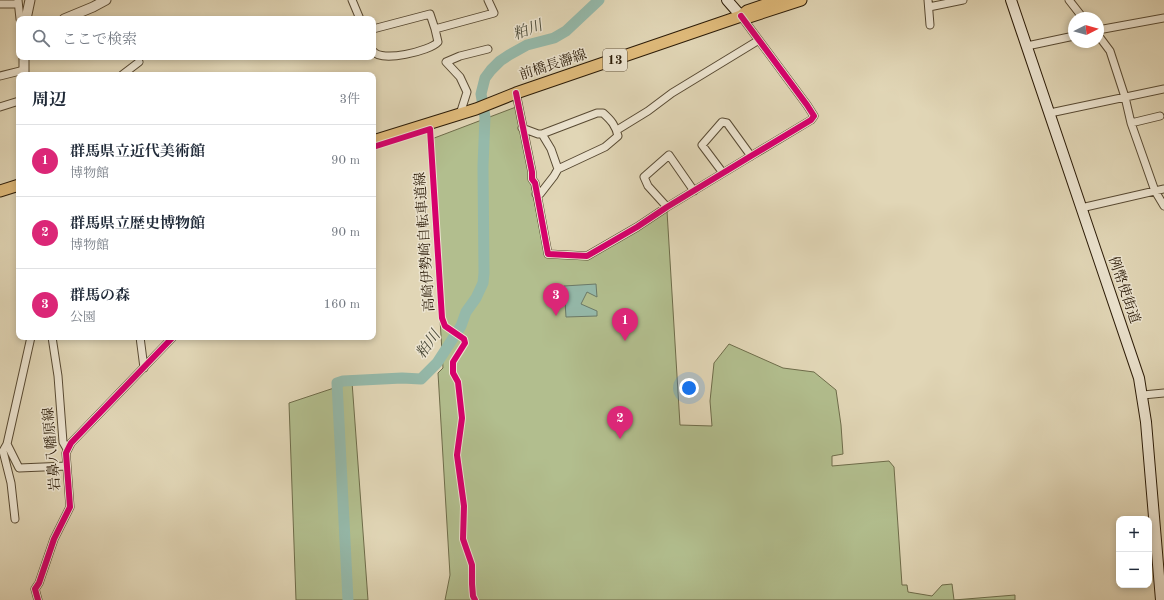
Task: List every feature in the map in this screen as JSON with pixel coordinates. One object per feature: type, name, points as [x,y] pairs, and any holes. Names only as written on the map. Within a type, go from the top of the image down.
[{"type":"main road","points":[[727,0],[741,16]]},
{"type":"main road","name":"前橋長瀞線","points":[[376,140],[476,109],[516,93],[741,16],[746,12],[779,0]]},
{"type":"main road","name":"前橋長瀞線","points":[[741,16],[749,17],[801,0]]},
{"type":"main road","name":"例幣使街道","points":[[1011,0],[1139,378],[1143,395],[1160,535],[1161,600]]},
{"type":"main road","points":[[0,191],[16,186]]},
{"type":"street","points":[[27,16],[30,0]]},
{"type":"street","points":[[72,16],[106,0]]},
{"type":"street","points":[[352,0],[359,16]]},
{"type":"street","points":[[435,29],[494,13],[488,0]]},
{"type":"street","points":[[930,25],[928,3],[963,0]]},
{"type":"street","points":[[1069,0],[1078,12]]},
{"type":"street","points":[[0,4],[18,2],[20,16]]},
{"type":"street","points":[[376,28],[430,14],[438,42],[433,46],[405,54],[379,56],[376,54]]},
{"type":"street","points":[[516,93],[548,254],[587,256],[811,120],[814,116],[808,105],[741,16]]},
{"type":"street","points":[[1104,29],[1164,18]]},
{"type":"street","points":[[1027,46],[1068,37]]},
{"type":"street","points":[[617,130],[648,112],[672,93],[759,40]]},
{"type":"street","points":[[1104,43],[1110,51],[1125,97],[1131,123],[1154,191],[1164,206]]},
{"type":"street","points":[[460,114],[467,92],[460,77],[446,62],[460,56],[488,49]]},
{"type":"street","points":[[24,60],[24,72]]},
{"type":"street","points":[[126,72],[138,62]]},
{"type":"street","points":[[0,76],[16,74]]},
{"type":"street","points":[[1050,113],[1164,89]]},
{"type":"street","points":[[0,107],[16,102]]},
{"type":"street","points":[[522,128],[542,134],[597,113],[603,113],[612,121],[617,130],[618,136],[605,147],[558,169],[540,194],[536,194]]},
{"type":"street","points":[[1131,123],[1160,116]]},
{"type":"street","points":[[723,173],[702,145],[722,122],[727,122],[750,156]]},
{"type":"street","points":[[542,134],[551,149],[558,169]]},
{"type":"street","points":[[666,207],[648,186],[644,177],[669,155],[694,191]]},
{"type":"street","points":[[1082,208],[1164,189]]},
{"type":"street","points":[[15,519],[11,483],[3,451],[7,444],[30,340]]},
{"type":"street","name":"岩鼻八幡原線","points":[[38,600],[35,589],[39,583],[54,539],[70,507],[66,454],[68,449],[63,442],[59,381],[52,340]]},
{"type":"street","points":[[140,340],[144,368]]},
{"type":"street","points":[[68,449],[70,443],[144,368],[169,340]]},
{"type":"street","points":[[1143,395],[1164,393]]},
{"type":"street","points":[[7,444],[19,468],[67,466]]},
{"type":"green space","points":[[516,107],[545,256],[588,259],[667,211],[680,425],[712,426],[710,401],[714,363],[729,344],[783,368],[814,372],[836,390],[843,454],[832,456],[832,466],[889,461],[894,467],[902,585],[907,585],[908,592],[932,596],[942,585],[952,584],[954,600],[445,600],[450,575],[438,373],[443,368],[429,140]]},
{"type":"green space","points":[[352,382],[368,600],[296,600],[289,403]]},
{"type":"green space","points":[[1015,595],[1015,600],[954,600]]},
{"type":"shaded area","points":[[596,284],[597,297],[587,292],[581,304],[597,311],[597,316],[566,317],[564,286]]},
{"type":"waterway","name":"粕川","points":[[348,600],[337,383],[343,381],[402,378],[421,379],[437,363],[461,326],[466,312],[476,298],[483,283],[483,166],[485,117],[481,94],[485,78],[500,61],[509,55],[527,45],[554,38],[566,31],[599,0]]},
{"type":"cycle path","points":[[516,93],[548,254],[587,256],[811,120],[814,116],[741,16]]},
{"type":"cycle path","name":"高崎伊勢崎自転車道線","points":[[376,146],[430,129],[442,318],[445,326],[464,339],[465,343],[453,362],[453,373],[458,382],[462,418],[457,455],[464,506],[463,539],[472,565],[473,596],[475,600]]},
{"type":"cycle path","points":[[38,600],[35,589],[39,583],[54,539],[70,507],[66,453],[71,443],[170,340]]},
{"type":"place","name":"群馬の森","points":[[556,316]]},
{"type":"place","name":"群馬県立近代美術館","points":[[625,341]]},
{"type":"place","name":"群馬県立歴史博物館","points":[[620,439]]}]
